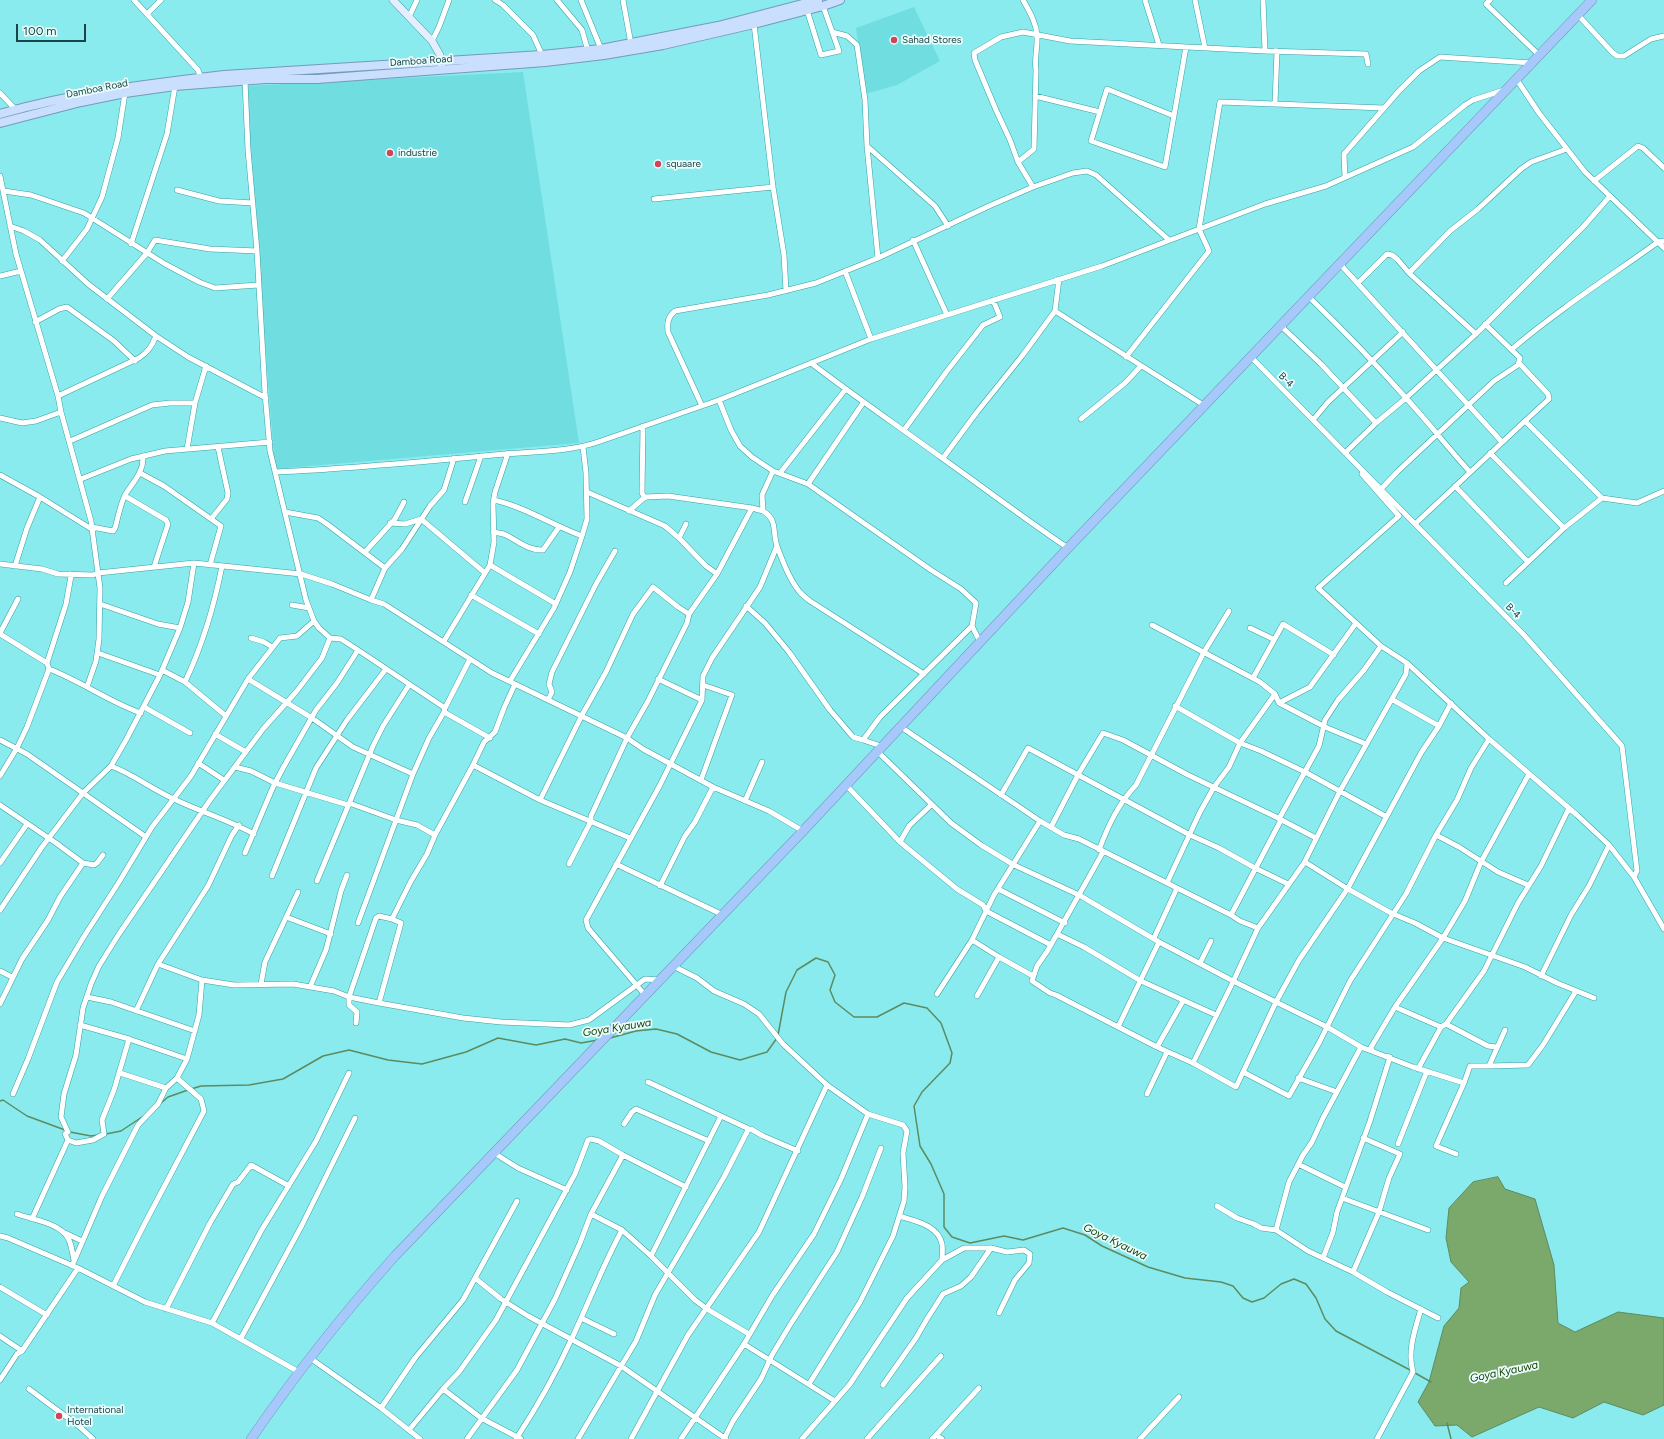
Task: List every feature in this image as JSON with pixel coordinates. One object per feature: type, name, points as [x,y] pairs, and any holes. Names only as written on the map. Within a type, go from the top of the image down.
[{"type":"highway","points":[[251,1439],[299,1372],[365,1290],[588,1054],[803,831],[845,784],[901,727],[1068,548],[1592,0]]},
{"type":"main road","name":"Damboa Road","points":[[442,65],[601,49],[718,26],[819,3],[840,0]]},
{"type":"main road","name":"Damboa Road","points":[[0,114],[78,95],[201,78],[265,76],[317,78],[376,69],[442,65],[545,62],[604,55],[663,45],[754,24],[807,10],[819,3]]},
{"type":"main road","name":"Damboa Road","points":[[0,123],[81,102],[125,93],[175,86],[245,81],[265,76]]},
{"type":"street","points":[[134,0],[198,70],[201,78]]},
{"type":"street","points":[[147,14],[161,0]]},
{"type":"street","points":[[409,17],[417,0]]},
{"type":"street","points":[[432,41],[449,0]]},
{"type":"street","points":[[495,0],[503,5],[534,35],[542,55]]},
{"type":"street","points":[[557,0],[582,30],[588,50]]},
{"type":"street","points":[[581,0],[601,49]]},
{"type":"street","points":[[624,0],[631,44]]},
{"type":"street","points":[[1018,162],[1034,149],[1035,63],[1037,36],[1035,23],[1023,0]]},
{"type":"street","points":[[1145,0],[1159,45]]},
{"type":"street","points":[[1195,0],[1205,48]]},
{"type":"street","points":[[1263,0],[1265,51]]},
{"type":"street","points":[[1490,0],[1486,4],[1536,59]]},
{"type":"street","points":[[396,1],[432,41],[440,55],[442,65]]},
{"type":"street","points":[[807,10],[821,55],[839,51],[819,3]]},
{"type":"street","points":[[1578,15],[1617,56],[1624,56],[1651,39],[1664,36]]},
{"type":"street","points":[[754,24],[773,187],[784,255],[786,291]]},
{"type":"street","points":[[832,32],[847,36],[857,45],[866,100],[868,146],[878,258]]},
{"type":"street","points":[[1033,187],[1018,162],[974,53],[1004,36],[1023,32],[1037,36],[1070,41],[1265,51],[1366,54],[1368,64]]},
{"type":"street","points":[[1174,116],[1107,88],[1091,141],[1166,167],[1186,47]]},
{"type":"street","points":[[1265,51],[1277,51],[1275,104]]},
{"type":"street","points":[[1345,177],[1344,154],[1419,71],[1440,57],[1536,59]]},
{"type":"street","points":[[1516,80],[1539,114],[1584,172],[1664,248]]},
{"type":"street","points":[[245,81],[248,150],[257,251],[258,285],[270,442],[275,472],[309,608],[314,621],[330,638],[341,640],[358,650],[445,710],[490,738]]},
{"type":"street","points":[[131,244],[167,134],[175,86]]},
{"type":"street","points":[[275,472],[326,470],[583,447],[719,400],[872,338],[1102,266],[1265,204],[1326,186],[1413,147],[1473,100],[1507,89]]},
{"type":"street","points":[[0,93],[16,110]]},
{"type":"street","points":[[62,261],[87,229],[102,197],[118,138],[125,93]]},
{"type":"street","points":[[1035,96],[1100,112]]},
{"type":"street","points":[[1126,357],[1209,251],[1199,229],[1220,102],[1384,108]]},
{"type":"street","points":[[868,146],[935,206],[948,226]]},
{"type":"street","points":[[1594,181],[1638,146],[1643,148],[1664,168]]},
{"type":"street","points":[[1409,273],[1450,231],[1521,169],[1531,162],[1567,149]]},
{"type":"street","points":[[702,406],[668,332],[667,323],[675,310],[786,291],[816,283],[878,258],[913,240],[948,226],[1033,187],[1073,173],[1088,171],[1096,175],[1169,240]]},
{"type":"street","points":[[0,176],[16,254],[81,479],[92,529],[100,588],[100,604],[98,653],[87,687]]},
{"type":"street","points":[[654,199],[773,187]]},
{"type":"street","points":[[177,190],[219,201],[253,203]]},
{"type":"street","points":[[4,191],[31,195],[50,200],[93,218],[131,244],[199,282],[215,288],[258,285]]},
{"type":"street","points":[[1346,453],[1376,423],[1406,398],[1476,334],[1584,226],[1610,196]]},
{"type":"street","points":[[10,226],[24,231],[40,240],[62,261],[107,299],[156,336],[206,366],[266,398]]},
{"type":"street","points":[[107,299],[147,253],[152,244],[157,240],[210,249],[257,251]]},
{"type":"street","points":[[913,240],[947,315]]},
{"type":"street","points":[[1512,349],[1545,321],[1583,296],[1658,242],[1664,241]]},
{"type":"street","points":[[1358,283],[1386,254],[1392,255],[1409,273],[1476,334]]},
{"type":"street","points":[[1340,264],[1502,442]]},
{"type":"street","points":[[0,276],[21,271]]},
{"type":"street","points":[[844,271],[872,338]]},
{"type":"street","points":[[943,458],[977,412],[1022,356],[1055,310],[1059,279]]},
{"type":"street","points":[[1309,297],[1349,336],[1406,398],[1436,435],[1470,472]]},
{"type":"street","points":[[904,430],[983,325],[1000,317],[993,300]]},
{"type":"street","points":[[35,322],[59,309],[67,307],[114,341],[135,361]]},
{"type":"street","points":[[1055,310],[1126,357],[1205,406]]},
{"type":"street","points":[[1381,489],[1494,381],[1518,365],[1520,358],[1485,324]]},
{"type":"street","points":[[1281,326],[1344,388],[1376,423]]},
{"type":"street","points":[[1403,332],[1328,402],[1314,422],[1398,516],[1318,588],[1381,646],[1407,663],[1489,739],[1570,808],[1609,845],[1634,877],[1664,929]]},
{"type":"street","points":[[58,396],[135,361],[145,354],[152,346],[156,336]]},
{"type":"street","name":"B-4","points":[[1251,357],[1524,635],[1622,746],[1637,871],[1634,877]]},
{"type":"street","points":[[811,363],[863,404],[904,430],[1006,505],[1068,548]]},
{"type":"street","points":[[1415,524],[1549,399],[1548,394],[1519,363]]},
{"type":"street","points":[[187,449],[195,403],[206,366]]},
{"type":"street","points":[[1081,419],[1125,383],[1141,366]]},
{"type":"street","points":[[780,473],[845,390]]},
{"type":"street","points":[[719,400],[731,430],[740,446],[752,457],[774,471],[808,484],[931,570],[961,589],[976,603],[972,626],[880,717],[863,740]]},
{"type":"street","points":[[70,441],[152,405],[195,403]]},
{"type":"street","points":[[808,484],[863,404]]},
{"type":"street","points":[[0,418],[22,423],[36,421],[61,412]]},
{"type":"street","points":[[1525,421],[1602,498],[1637,503],[1664,491]]},
{"type":"street","points":[[643,426],[642,493],[645,498]]},
{"type":"street","points":[[81,479],[144,456],[165,451],[270,442]]},
{"type":"street","points":[[211,519],[227,499],[228,493],[218,447]]},
{"type":"street","points":[[510,681],[556,604],[570,572],[582,536],[587,519],[587,492],[583,447]]},
{"type":"street","points":[[444,642],[457,622],[471,595],[490,566],[493,552],[495,492],[508,453]]},
{"type":"street","points":[[1490,453],[1564,528]]},
{"type":"street","points":[[0,475],[40,497],[92,529],[113,531],[125,496],[140,473],[144,463],[144,456]]},
{"type":"street","points":[[465,502],[481,456]]},
{"type":"street","points":[[371,600],[385,568],[402,549],[421,519],[444,490],[454,458]]},
{"type":"street","points":[[763,511],[762,494],[774,471]]},
{"type":"street","points":[[140,473],[164,486],[221,526],[210,565]]},
{"type":"street","points":[[1455,486],[1528,562]]},
{"type":"street","points":[[587,492],[665,526],[706,566],[717,574]]},
{"type":"street","points":[[125,496],[166,520],[168,524],[154,567]]},
{"type":"street","points":[[628,511],[645,498],[668,496],[752,508],[763,511],[773,520],[777,546],[798,590],[810,601],[924,674]]},
{"type":"street","points":[[15,566],[27,528],[40,497]]},
{"type":"street","points":[[1506,583],[1564,528],[1602,498]]},
{"type":"street","points":[[494,500],[535,515],[582,536]]},
{"type":"street","points":[[365,552],[395,519],[404,502]]},
{"type":"street","points":[[569,864],[590,822],[591,816],[627,738],[687,623],[689,614],[717,574],[752,508]]},
{"type":"street","points":[[285,512],[318,518],[385,568]]},
{"type":"street","points":[[390,523],[405,524],[421,519]]},
{"type":"street","points":[[421,519],[485,573]]},
{"type":"street","points":[[678,538],[686,524]]},
{"type":"street","points":[[493,532],[504,534],[525,546],[543,550],[559,527]]},
{"type":"street","points":[[645,995],[588,928],[586,920],[671,764],[702,700],[703,676],[712,658],[760,587],[777,546]]},
{"type":"street","points":[[548,700],[552,692],[549,684],[552,672],[596,584],[615,551]]},
{"type":"street","points":[[0,564],[42,569],[58,574],[93,575],[98,573],[194,564],[301,574],[332,584],[384,604],[470,659],[515,684],[582,715],[627,738],[713,787],[769,811],[803,831]]},
{"type":"street","points":[[0,910],[49,838],[83,793],[111,766],[142,713],[180,628],[188,602],[194,564]]},
{"type":"street","points":[[185,682],[203,640],[215,602],[222,566]]},
{"type":"street","points":[[490,566],[556,604]]},
{"type":"street","points":[[0,776],[17,748],[33,714],[49,669],[47,663],[66,604],[71,576],[70,574]]},
{"type":"street","points":[[540,800],[582,715],[606,672],[633,614],[652,588],[653,587],[689,614]]},
{"type":"street","points":[[471,595],[539,634]]},
{"type":"street","points":[[18,599],[0,634],[47,663]]},
{"type":"street","points":[[100,604],[158,624],[180,628]]},
{"type":"street","points":[[292,605],[309,608]]},
{"type":"street","points":[[746,606],[765,623],[789,652],[830,710],[853,737],[879,748],[931,805],[951,823],[981,845],[1014,865],[1079,895],[1159,942],[1233,981],[1327,1027],[1361,1047],[1390,1057]]},
{"type":"street","points":[[1229,611],[1204,652],[1175,706],[1136,786],[1123,799],[1108,827],[1101,851],[1064,923],[1037,966],[1032,981],[1050,993],[1167,1052],[1193,1063],[1236,1086],[1276,1002],[1299,960],[1348,889],[1386,816],[1451,703]]},
{"type":"street","points":[[13,1094],[57,982],[146,837],[174,800],[248,679],[272,647],[280,638],[297,636],[314,621]]},
{"type":"street","points":[[1279,703],[1310,687],[1356,623]]},
{"type":"street","points":[[1253,678],[1273,639],[1283,624],[1334,655]]},
{"type":"street","points":[[1152,625],[1253,678],[1275,694],[1279,703],[1325,727],[1366,744]]},
{"type":"street","points":[[972,626],[980,642]]},
{"type":"street","points":[[1250,628],[1273,639]]},
{"type":"street","points":[[251,638],[264,642],[272,647]]},
{"type":"street","points":[[129,1039],[120,1073],[102,1120],[104,1134],[93,1140],[76,1142],[68,1140],[65,1134],[68,1132],[61,1117],[64,1094],[76,1055],[83,1008],[99,966],[119,934],[224,780],[263,729],[322,658],[330,638]]},
{"type":"street","points":[[1231,915],[1319,746],[1325,727],[1325,720],[1338,700],[1364,670],[1381,646]]},
{"type":"street","points":[[245,853],[275,783],[316,710],[347,668],[358,650]]},
{"type":"street","points":[[98,653],[161,672],[185,682],[226,716]]},
{"type":"street","points":[[358,923],[413,774],[429,738],[445,710],[470,659]]},
{"type":"street","points":[[1193,1063],[1258,928],[1304,862],[1340,791],[1393,700],[1406,674],[1407,663]]},
{"type":"street","points":[[49,669],[71,678],[126,707],[142,713]]},
{"type":"street","points":[[272,876],[316,768],[347,720],[386,670]]},
{"type":"street","points":[[248,679],[312,718],[353,747],[413,774]]},
{"type":"street","points":[[658,679],[702,700]]},
{"type":"street","points":[[392,919],[484,742],[495,732],[515,684]]},
{"type":"street","points":[[318,881],[370,754],[383,726],[408,685]]},
{"type":"street","points":[[701,780],[732,695],[703,685]]},
{"type":"street","points":[[1167,883],[1214,787],[1229,767],[1240,743],[1275,694]]},
{"type":"street","points":[[1393,700],[1439,726]]},
{"type":"street","points":[[1175,706],[1240,743],[1261,751],[1305,772],[1386,816]]},
{"type":"street","points":[[144,707],[190,733]]},
{"type":"street","points":[[901,727],[1040,821],[1064,835],[1079,839],[1231,915],[1240,921],[1258,928]]},
{"type":"street","points":[[1051,827],[1078,774],[1103,732],[1123,740],[1316,838]]},
{"type":"street","points":[[215,734],[246,752]]},
{"type":"street","points":[[1243,1072],[1289,1096],[1350,982],[1406,894],[1436,835],[1456,800],[1471,768],[1489,739]]},
{"type":"street","points":[[0,740],[17,748],[146,837]]},
{"type":"street","points":[[1001,795],[1028,748],[1051,762],[1078,774],[1190,835],[1219,848],[1288,884]]},
{"type":"street","points":[[745,801],[762,762]]},
{"type":"street","points":[[198,763],[224,780]]},
{"type":"street","points":[[473,765],[540,800],[630,838]]},
{"type":"street","points":[[111,766],[123,770],[134,778],[174,800],[239,825],[254,834]]},
{"type":"street","points":[[234,767],[251,771],[275,783],[417,825],[435,835]]},
{"type":"street","points":[[1464,1083],[1418,1069],[1370,1049],[1395,1007],[1443,938],[1465,900],[1481,862],[1529,774]]},
{"type":"street","points":[[845,784],[900,842],[957,889],[983,906],[986,911],[1051,945]]},
{"type":"street","points":[[660,886],[685,836],[695,822],[713,787]]},
{"type":"street","points":[[0,805],[49,838],[82,863],[94,865],[98,863],[103,855]]},
{"type":"street","points":[[900,842],[908,826],[931,805]]},
{"type":"street","points":[[1418,1069],[1444,1025],[1484,971],[1528,885],[1541,866],[1570,808]]},
{"type":"street","points":[[937,994],[972,940],[998,889],[1040,821]]},
{"type":"street","points":[[0,863],[27,824]]},
{"type":"street","points":[[136,1011],[158,964],[208,886],[232,835],[239,825]]},
{"type":"street","points":[[1436,835],[1459,847],[1498,872],[1528,885]]},
{"type":"street","points":[[1541,976],[1571,915],[1589,886],[1609,845]]},
{"type":"street","points":[[1304,862],[1348,889],[1443,938],[1524,967],[1541,976],[1594,998]]},
{"type":"street","points":[[0,1004],[12,977],[82,863]]},
{"type":"street","points":[[616,864],[722,914]]},
{"type":"street","points":[[310,987],[326,950],[341,891],[347,875]]},
{"type":"street","points":[[1154,938],[1177,888]]},
{"type":"street","points":[[998,889],[1064,923]]},
{"type":"street","points":[[261,984],[265,962],[298,892]]},
{"type":"street","points":[[356,1023],[357,1012],[349,1005],[350,996],[376,918],[379,916],[401,923],[379,1003]]},
{"type":"street","points":[[286,917],[331,934]]},
{"type":"street","points":[[1057,934],[1084,947],[1141,981],[1216,1015]]},
{"type":"street","points":[[972,940],[1033,976]]},
{"type":"street","points":[[1200,963],[1211,941]]},
{"type":"street","points":[[1118,1027],[1159,942]]},
{"type":"street","points":[[977,996],[999,957]]},
{"type":"street","points":[[158,964],[202,980],[234,985],[293,984],[334,991],[379,1003],[463,1018],[501,1022],[569,1025],[589,1020],[645,979],[660,980]]},
{"type":"street","points":[[673,966],[697,978],[714,991],[744,1004],[759,1014],[783,1044],[827,1085],[868,1114],[903,1125],[907,1131],[903,1153],[905,1187],[904,1202],[893,1236],[860,1302],[809,1384]]},
{"type":"street","points":[[0,971],[12,977]]},
{"type":"street","points":[[73,1263],[108,1183],[138,1125],[158,1104],[166,1088],[177,1078],[187,1059],[199,1015],[202,980]]},
{"type":"street","points":[[1456,1154],[1436,1146],[1470,1066],[1528,1065],[1544,1045],[1576,991]]},
{"type":"street","points":[[88,997],[111,1002],[195,1030]]},
{"type":"street","points":[[1157,1047],[1183,1001]]},
{"type":"street","points":[[1395,1007],[1444,1025],[1488,1046],[1496,1047]]},
{"type":"street","points":[[80,1025],[129,1039],[187,1059]]},
{"type":"street","points":[[1489,1066],[1496,1047],[1505,1030]]},
{"type":"street","points":[[1276,1230],[1289,1182],[1312,1142],[1323,1118],[1361,1047]]},
{"type":"street","points":[[1148,1094],[1167,1052]]},
{"type":"street","points":[[1323,1258],[1345,1187],[1370,1121],[1390,1057]]},
{"type":"street","points":[[1398,1144],[1427,1071]]},
{"type":"street","points":[[120,1073],[166,1088]]},
{"type":"street","points":[[212,1323],[258,1238],[316,1141],[349,1073]]},
{"type":"street","points":[[113,1286],[204,1111],[201,1099],[177,1078]]},
{"type":"street","points":[[1298,1078],[1337,1092]]},
{"type":"street","points":[[648,1082],[798,1151]]},
{"type":"street","points":[[631,1439],[688,1335],[759,1232],[798,1151],[827,1085]]},
{"type":"street","points":[[624,1124],[632,1112],[636,1110],[709,1141]]},
{"type":"street","points":[[681,1439],[694,1417],[744,1344],[772,1296],[814,1234],[841,1179],[868,1114]]},
{"type":"street","points":[[651,1256],[721,1116]]},
{"type":"street","points":[[241,1338],[302,1225],[355,1118]]},
{"type":"street","points":[[578,1439],[636,1341],[650,1306],[667,1272],[678,1257],[749,1129]]},
{"type":"street","points":[[1353,1272],[1400,1154],[1363,1138]]},
{"type":"street","points":[[409,1430],[443,1388],[463,1367],[496,1320],[567,1190],[588,1140],[591,1139],[599,1141],[686,1187]]},
{"type":"street","points":[[32,1219],[68,1140]]},
{"type":"street","points":[[475,1278],[506,1302],[621,1366],[725,1439],[732,1421],[761,1379],[769,1361],[790,1325],[837,1252],[862,1197],[881,1148]]},
{"type":"street","points":[[494,1153],[518,1168],[567,1190]]},
{"type":"street","points":[[467,1439],[517,1370],[542,1323],[580,1243],[591,1214],[623,1155]]},
{"type":"street","points":[[1298,1164],[1345,1187]]},
{"type":"street","points":[[166,1309],[210,1223],[233,1184],[238,1182],[251,1165],[289,1186]]},
{"type":"street","points":[[1342,1198],[1428,1230]]},
{"type":"street","points":[[381,1408],[415,1358],[463,1300],[517,1201]]},
{"type":"street","points":[[1217,1206],[1237,1218],[1254,1224],[1260,1228],[1276,1230],[1308,1251],[1353,1272],[1387,1292],[1438,1318]]},
{"type":"street","points":[[17,1214],[50,1225],[82,1241]]},
{"type":"street","points":[[591,1214],[622,1230],[651,1256],[695,1300],[707,1309],[749,1334]]},
{"type":"street","points":[[899,1216],[927,1225],[938,1233],[942,1244],[942,1260]]},
{"type":"street","points":[[443,1388],[481,1418],[518,1438],[572,1339],[603,1267],[622,1230]]},
{"type":"street","points":[[65,1233],[68,1239],[73,1263]]},
{"type":"street","points":[[0,1237],[8,1238],[73,1263],[78,1268],[145,1302],[212,1323],[299,1372]]},
{"type":"street","points":[[802,1439],[850,1384],[907,1298],[942,1260],[964,1248],[991,1248],[1007,1252],[1024,1250],[1030,1254],[1031,1257],[1029,1263],[1015,1280],[999,1313]]},
{"type":"street","points":[[883,1385],[916,1338],[926,1319],[943,1294],[961,1286],[971,1277],[991,1248]]},
{"type":"street","points":[[0,1380],[17,1354],[22,1351],[78,1268]]},
{"type":"street","points":[[0,1287],[47,1315]]},
{"type":"street","points":[[1377,1439],[1413,1372],[1411,1364],[1411,1349],[1421,1309]]},
{"type":"street","points":[[581,1318],[614,1334]]},
{"type":"street","points":[[0,1336],[22,1351]]},
{"type":"street","points":[[744,1344],[835,1401]]},
{"type":"street","points":[[867,1439],[941,1356]]},
{"type":"street","points":[[310,1358],[381,1408],[420,1439]]},
{"type":"street","points":[[942,1439],[934,1437],[979,1388]]},
{"type":"street","points":[[29,1389],[80,1427],[93,1439]]},
{"type":"street","points":[[1140,1439],[1180,1397]]},
{"type":"shaded area","name":"Sahad Stores","points":[[914,7],[940,61],[897,85],[865,94],[856,28]]},
{"type":"shaded area","points":[[523,72],[579,443],[275,469],[244,86]]},
{"type":"water","points":[[1498,1177],[1505,1189],[1535,1199],[1554,1265],[1558,1323],[1575,1332],[1618,1312],[1664,1318],[1664,1405],[1643,1415],[1604,1402],[1573,1418],[1539,1407],[1472,1437],[1457,1425],[1435,1426],[1418,1402],[1429,1382],[1444,1326],[1459,1308],[1461,1288],[1469,1282],[1451,1262],[1446,1238],[1449,1208],[1473,1182]]},
{"type":"waterway","name":"Goya Kyauwa","points":[[778,1035],[786,992],[797,970],[816,958],[828,962],[835,975],[830,990],[835,1002],[854,1017],[877,1017],[904,1003],[927,1008],[941,1023],[952,1053],[950,1063],[922,1092],[914,1106],[920,1146],[931,1164],[944,1194],[944,1227],[952,1237],[970,1243],[1004,1236],[1023,1240],[1063,1228],[1085,1235],[1102,1246],[1148,1267],[1185,1278],[1221,1282],[1233,1286],[1243,1298],[1252,1302],[1264,1298],[1281,1284],[1294,1279],[1306,1284],[1316,1298],[1325,1319],[1336,1331],[1410,1370]]},
{"type":"waterway","name":"Goya Kyauwa","points":[[610,1038],[636,1031],[656,1029],[677,1034],[711,1052],[740,1060],[767,1052],[777,1038]]},
{"type":"waterway","name":"Goya Kyauwa","points":[[191,1089],[201,1086],[249,1085],[283,1079],[323,1056],[349,1050],[388,1060],[422,1064],[466,1052],[498,1038],[536,1045],[565,1039],[581,1043],[598,1040]]},
{"type":"waterway","name":"Goya Kyauwa","points":[[161,1103],[168,1097],[188,1090]]},
{"type":"waterway","name":"Goya Kyauwa","points":[[0,1101],[3,1100],[27,1116],[65,1130]]},
{"type":"waterway","name":"Goya Kyauwa","points":[[106,1134],[121,1131],[145,1115]]},
{"type":"waterway","name":"Goya Kyauwa","points":[[70,1132],[91,1136],[98,1135]]},
{"type":"waterway","name":"Goya Kyauwa","points":[[1415,1373],[1431,1382]]},
{"type":"waterway","points":[[1447,1423],[1451,1439]]},
{"type":"place","name":"Sahad Stores","points":[[894,40]]},
{"type":"place","name":"industrie","points":[[390,153]]},
{"type":"place","name":"squaare","points":[[658,164]]},
{"type":"place","name":"International Hotel","points":[[59,1416]]}]
